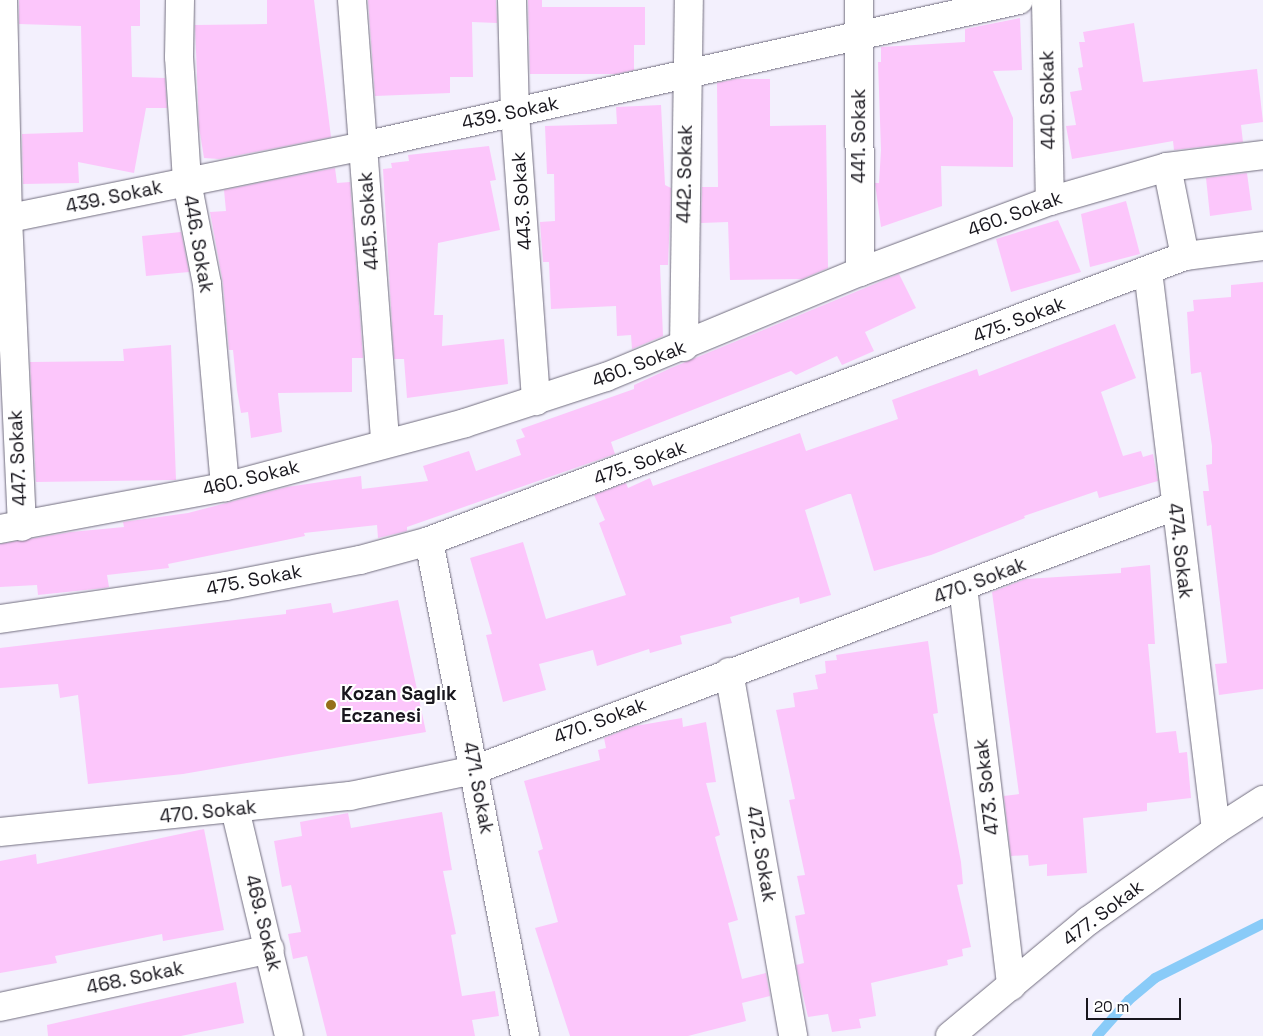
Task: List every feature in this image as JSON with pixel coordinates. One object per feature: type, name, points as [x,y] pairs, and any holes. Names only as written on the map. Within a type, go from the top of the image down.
[{"type":"street","name":"447. Sokak","points":[[3,0],[4,219],[11,528]]},
{"type":"street","name":"446. Sokak","points":[[180,0],[179,57],[186,182],[208,294],[225,487]]},
{"type":"street","name":"445. Sokak","points":[[352,0],[385,442]]},
{"type":"street","name":"443. Sokak","points":[[512,0],[515,113],[536,401]]},
{"type":"street","name":"442. Sokak","points":[[684,347],[688,0]]},
{"type":"street","name":"441. Sokak","points":[[859,0],[860,272]]},
{"type":"street","name":"439. Sokak","points":[[4,219],[363,146],[515,113],[859,33],[1019,0]]},
{"type":"street","name":"440. Sokak","points":[[1046,0],[1050,200]]},
{"type":"street","name":"460. Sokak","points":[[11,528],[225,487],[536,401],[684,347],[860,272],[1050,200],[1167,167],[1263,155]]},
{"type":"street","points":[[1167,167],[1185,256]]},
{"type":"street","name":"475. Sokak","points":[[0,619],[226,586],[360,560],[429,541],[1185,256],[1263,246]]},
{"type":"street","name":"474. Sokak","points":[[1148,271],[1175,506],[1216,830]]},
{"type":"street","name":"470. Sokak","points":[[0,832],[235,810],[350,796],[474,770],[729,672],[963,588],[1175,506]]},
{"type":"street","name":"471. Sokak","points":[[429,541],[525,1036]]},
{"type":"street","name":"473. Sokak","points":[[963,588],[1011,986]]},
{"type":"street","name":"472. Sokak","points":[[729,672],[793,1036]]},
{"type":"street","name":"477. Sokak","points":[[950,1036],[1088,921],[1216,830],[1263,800]]},
{"type":"street","name":"469. Sokak","points":[[235,810],[270,949],[289,1036]]},
{"type":"street","name":"468. Sokak","points":[[0,1007],[270,949]]},
{"type":"building","points":[[19,0],[140,0],[140,26],[131,26],[132,77],[165,78],[167,108],[146,108],[134,173],[78,162],[79,183],[23,184],[22,134],[83,132],[81,26],[19,24]]},
{"type":"building","points":[[267,0],[314,0],[331,137],[219,159],[204,158],[199,127],[195,25],[267,24]]},
{"type":"building","points":[[368,0],[496,0],[497,23],[472,22],[473,77],[450,77],[450,93],[375,96]]},
{"type":"building","points":[[528,0],[542,0],[542,7],[645,7],[645,45],[634,45],[634,70],[616,74],[530,74]]},
{"type":"building","points":[[1020,18],[1022,70],[993,71],[1013,118],[1013,167],[941,166],[942,206],[881,227],[875,183],[879,183],[881,150],[878,62],[881,62],[881,47],[965,42],[965,29]]},
{"type":"building","points":[[1134,23],[1143,82],[1257,69],[1263,122],[1241,125],[1243,142],[1174,150],[1173,141],[1072,159],[1066,126],[1076,125],[1070,92],[1082,90],[1078,68],[1083,67],[1079,42],[1085,42],[1083,32]]},
{"type":"building","points":[[736,79],[770,79],[770,126],[826,125],[828,268],[802,279],[730,280],[728,222],[701,223],[702,187],[718,187],[717,83]]},
{"type":"building","points":[[661,105],[665,185],[671,188],[668,265],[660,265],[663,336],[632,349],[631,335],[617,336],[616,306],[551,309],[549,262],[543,262],[540,222],[555,221],[554,174],[547,174],[545,126],[617,124],[616,107]]},
{"type":"building","points":[[489,146],[496,180],[490,181],[500,230],[438,243],[434,315],[443,315],[442,346],[504,339],[508,384],[407,398],[404,359],[394,359],[383,169],[392,168],[391,163],[409,161],[408,155]]},
{"type":"building","points":[[335,168],[337,183],[350,182],[363,358],[352,358],[352,392],[278,393],[282,432],[251,438],[248,412],[241,413],[233,350],[229,350],[223,283],[210,212],[226,211],[224,190]]},
{"type":"building","points":[[1247,173],[1252,210],[1210,216],[1206,178]]},
{"type":"building","points":[[1126,201],[1140,254],[1090,267],[1081,214]]},
{"type":"building","points":[[1058,220],[1081,272],[1011,292],[996,239]]},
{"type":"building","points":[[181,232],[189,272],[146,276],[142,236]]},
{"type":"building","points":[[899,274],[916,308],[865,332],[874,351],[842,365],[837,356],[796,375],[791,371],[611,442],[615,454],[407,527],[407,531],[378,538],[377,525],[304,533],[305,536],[168,564],[169,568],[107,575],[109,587],[104,588],[38,595],[37,585],[0,587],[0,544],[71,532],[124,527],[123,522],[188,513],[287,487],[361,476],[362,489],[428,481],[423,466],[469,451],[476,471],[521,455],[516,440],[525,437],[521,429],[634,389],[634,385],[671,368]]},
{"type":"building","points":[[1263,282],[1263,689],[1219,695],[1215,664],[1227,663],[1211,525],[1207,526],[1203,491],[1209,491],[1206,465],[1212,464],[1212,446],[1201,372],[1191,374],[1187,312],[1194,311],[1193,300],[1231,297],[1231,285]]},
{"type":"building","points":[[1115,324],[1136,378],[1101,392],[1123,456],[1141,451],[1143,457],[1153,454],[1158,481],[1099,498],[1097,491],[1024,516],[1025,518],[931,555],[874,571],[851,494],[848,494],[805,510],[831,595],[800,604],[799,597],[730,617],[732,623],[680,636],[682,644],[650,653],[649,649],[597,666],[593,650],[539,664],[546,690],[503,702],[486,635],[492,634],[470,558],[523,542],[546,619],[626,595],[599,523],[605,520],[594,495],[626,483],[628,488],[650,478],[653,486],[800,433],[806,451],[898,419],[892,400],[977,369],[979,376]]},
{"type":"building","points":[[171,345],[176,480],[36,482],[30,362],[124,361],[123,349]]},
{"type":"building","points":[[1150,565],[1155,644],[1148,644],[1156,733],[1176,731],[1179,753],[1187,752],[1191,798],[1147,803],[1147,811],[1083,818],[1087,873],[1047,876],[1047,864],[1029,866],[1028,855],[1011,856],[1004,796],[1019,794],[992,592],[1026,579],[1121,573],[1121,568]]},
{"type":"building","points":[[398,600],[426,732],[183,774],[88,784],[78,695],[60,698],[58,684],[0,688],[0,648],[286,614],[286,610],[331,603],[333,613]]},
{"type":"building","points":[[928,641],[938,713],[933,714],[961,862],[963,884],[957,885],[971,947],[962,949],[963,956],[947,960],[948,965],[871,983],[876,1016],[859,1019],[861,1028],[832,1032],[828,1014],[808,1017],[796,965],[804,963],[795,916],[805,914],[797,876],[805,875],[789,800],[795,799],[776,710],[795,707],[793,693],[818,689],[815,675],[826,673],[825,661],[837,660],[836,655]]},
{"type":"building","points":[[682,718],[683,727],[706,722],[716,782],[706,783],[720,835],[715,837],[738,920],[728,923],[742,979],[766,973],[770,996],[742,1003],[746,1021],[688,1036],[570,1036],[535,928],[558,922],[538,851],[543,849],[524,781],[600,760],[598,750],[606,748],[604,738],[635,726]]},
{"type":"building","points":[[442,812],[452,870],[443,871],[456,934],[451,935],[462,996],[495,991],[499,1016],[472,1020],[475,1036],[327,1036],[307,956],[293,959],[288,934],[301,932],[291,885],[282,887],[274,841],[302,836],[300,822],[348,813],[351,828]]},
{"type":"building","points":[[204,829],[224,930],[163,941],[162,934],[55,956],[57,963],[0,973],[0,861],[36,854],[37,864]]},
{"type":"building","points":[[236,982],[244,1023],[181,1036],[48,1036],[47,1025]]},
{"type":"waterway","points":[[1097,1036],[1129,1000],[1155,978],[1263,924]]},
{"type":"place","name":"Kozan Saglık Eczanesi","points":[[331,705]]}]
